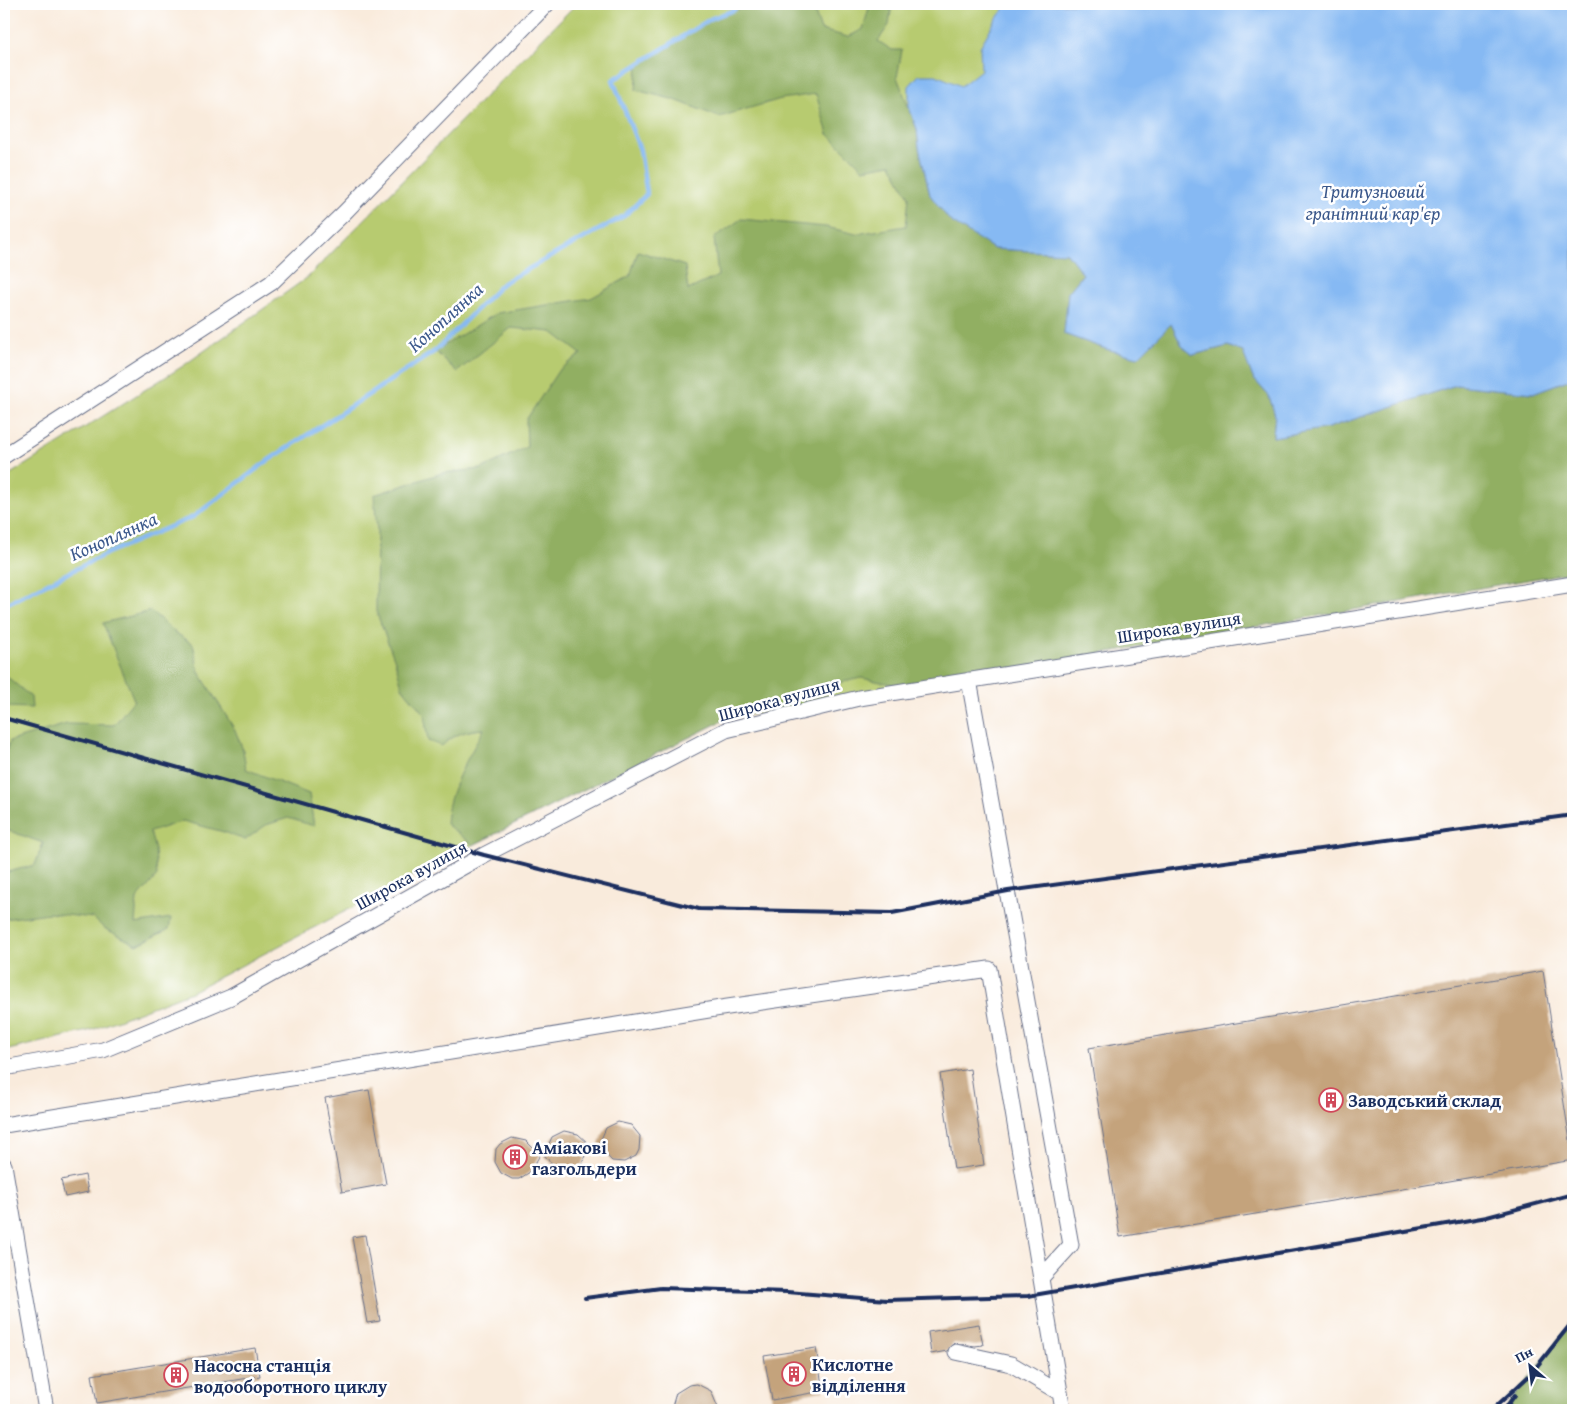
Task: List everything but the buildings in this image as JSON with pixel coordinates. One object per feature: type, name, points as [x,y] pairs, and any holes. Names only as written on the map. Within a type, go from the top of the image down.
[{"type":"street","points":[[4,456],[271,283],[344,213],[547,4]]},
{"type":"street","name":"Широка вулиця","points":[[4,1068],[103,1050],[230,997],[484,855],[726,730],[860,698],[1573,584]]},
{"type":"street","points":[[970,680],[1071,1245],[1041,1278]]},
{"type":"street","points":[[4,1125],[721,1008],[989,969],[1063,1410]]},
{"type":"street","points":[[4,1165],[46,1410]]},
{"type":"street","points":[[956,1352],[1011,1364],[1060,1393]]},
{"type":"green space","points":[[576,4],[1573,4],[1573,572],[726,719],[447,858],[191,992],[92,1030],[4,1051],[4,478],[183,366],[308,277]]},
{"type":"green space","points":[[755,4],[812,4],[821,30],[848,37],[863,29],[870,4],[892,4],[889,25],[878,41],[892,50],[902,50],[897,77],[917,129],[919,147],[930,195],[994,249],[1067,253],[1083,274],[1068,293],[1064,334],[1106,349],[1138,357],[1171,323],[1182,346],[1193,355],[1228,346],[1244,352],[1253,378],[1269,396],[1275,415],[1273,437],[1328,428],[1456,385],[1533,393],[1573,378],[1573,572],[907,687],[861,678],[817,688],[803,705],[765,712],[748,708],[473,845],[446,824],[454,787],[484,729],[461,733],[451,738],[442,746],[428,741],[424,714],[402,687],[395,661],[376,611],[377,530],[374,495],[442,473],[481,469],[527,447],[526,420],[558,371],[581,354],[552,332],[511,328],[457,372],[435,351],[497,313],[591,298],[630,276],[638,251],[685,266],[688,290],[718,276],[714,238],[741,219],[826,227],[856,234],[906,226],[909,197],[891,164],[863,169],[828,134],[816,94],[781,99],[719,117],[675,100],[636,90],[638,64],[712,18]]},
{"type":"green space","points":[[151,611],[176,633],[193,644],[199,672],[235,730],[243,750],[246,769],[309,794],[314,826],[288,818],[266,825],[245,840],[183,821],[150,832],[155,850],[157,876],[137,899],[135,924],[171,918],[169,929],[137,945],[104,928],[93,918],[49,913],[4,919],[4,873],[35,865],[43,843],[4,829],[4,756],[10,741],[67,724],[114,725],[134,700],[103,623]]},
{"type":"green space","points":[[4,674],[31,697],[32,708],[4,707]]},
{"type":"green space","points":[[1573,1321],[1573,1410],[1504,1410]]},
{"type":"water","name":"Тритузновий гранітний кар'єр","points":[[1008,4],[1573,4],[1573,378],[1533,393],[1456,385],[1328,428],[1273,437],[1275,415],[1269,396],[1253,378],[1243,352],[1228,346],[1193,355],[1182,346],[1171,324],[1138,357],[1106,349],[1064,334],[1068,293],[1083,274],[1067,253],[994,249],[950,221],[930,195],[919,147],[917,129],[909,107],[909,86],[919,75],[936,75],[961,86],[981,70],[980,47],[996,19]]},
{"type":"waterway","name":"Коноплянка","points":[[4,605],[110,552],[193,517],[266,462],[435,351],[503,283],[624,216],[647,194],[640,150],[613,80],[712,18],[734,10],[738,4]]},
{"type":"railway","points":[[4,718],[484,855],[699,909],[892,913],[1008,891],[1573,815]]},
{"type":"railway","points":[[585,1298],[661,1288],[787,1292],[887,1300],[1028,1296],[1487,1217],[1573,1194]]},
{"type":"railway","points":[[1492,1410],[1530,1375],[1573,1321]]},
{"type":"railway","points":[[1504,1410],[1515,1395]]},
{"type":"place","name":"Заводський склад","points":[[1331,1100]]},
{"type":"place","name":"Аміакові газгольдери","points":[[515,1157]]},
{"type":"place","name":"Кислотне відділення","points":[[794,1374]]},
{"type":"place","name":"Насосна станція водооборотного циклу","points":[[176,1375]]}]
